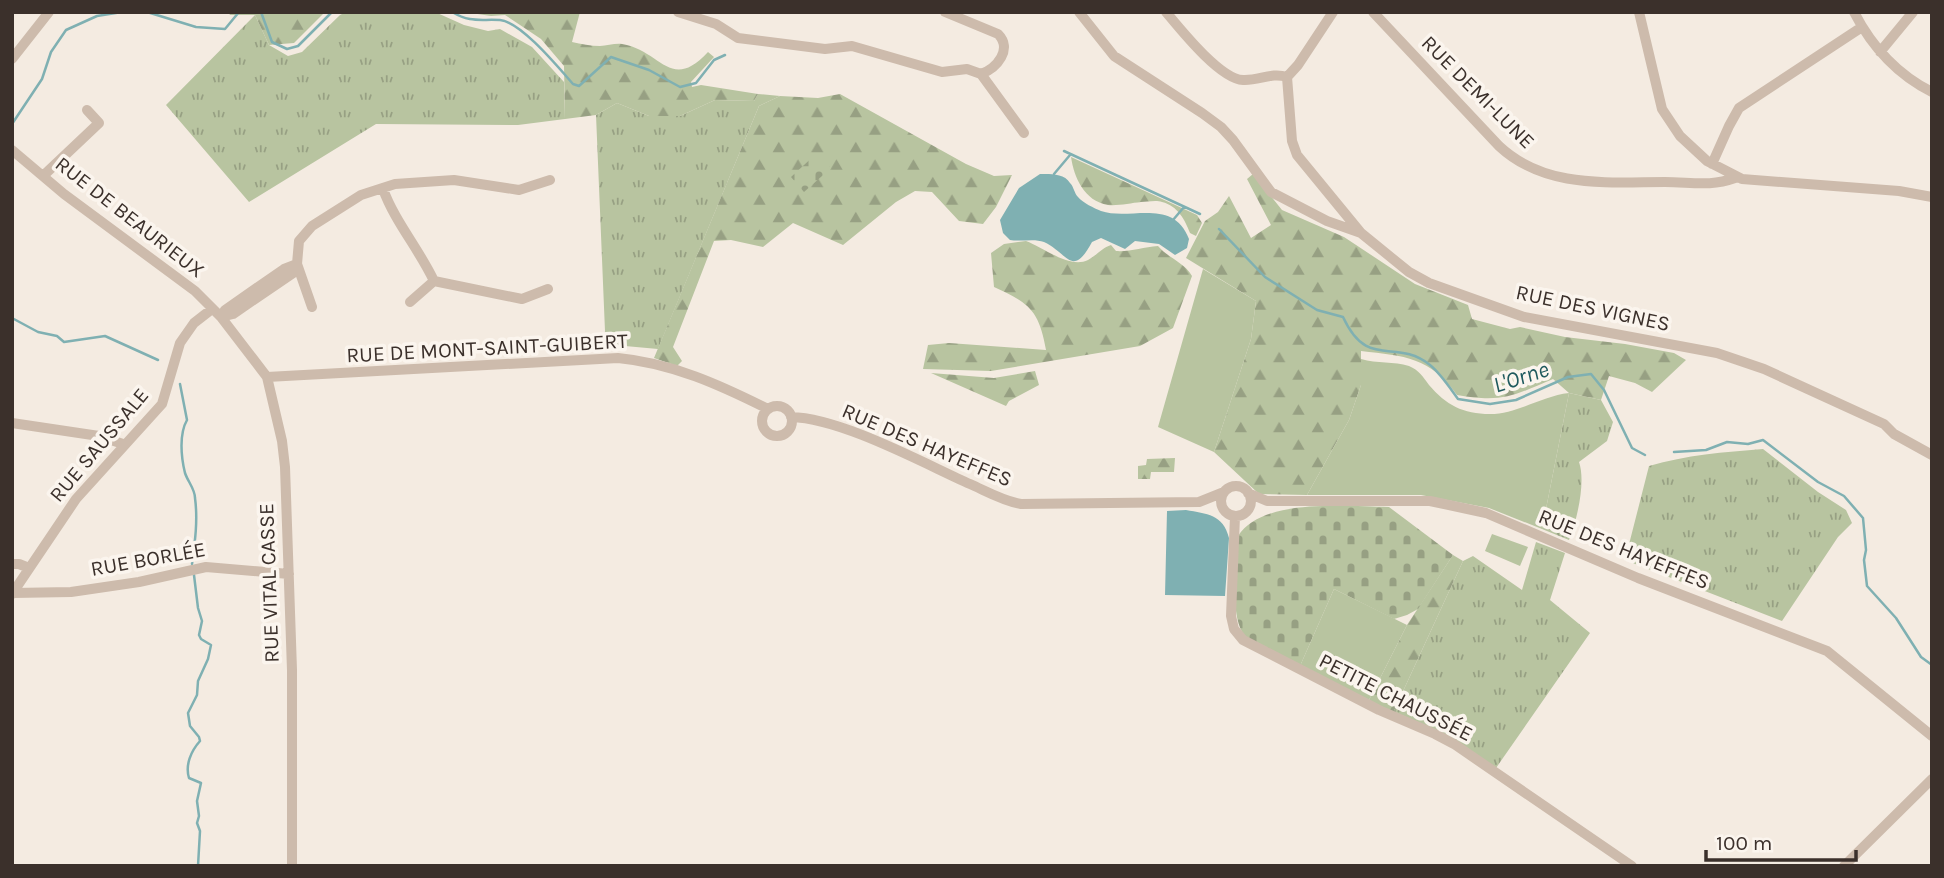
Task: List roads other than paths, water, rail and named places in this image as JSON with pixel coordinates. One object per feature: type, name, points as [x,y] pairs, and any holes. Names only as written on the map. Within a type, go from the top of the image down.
[{"type":"street","points":[[12,59],[49,12]]},
{"type":"street","points":[[678,12],[716,24],[742,39],[825,49],[852,46],[942,72],[967,69],[981,74],[1024,133]]},
{"type":"street","points":[[946,12],[998,34],[1004,41],[1001,58],[987,72],[981,74]]},
{"type":"street","points":[[1079,12],[1114,56],[1221,127],[1271,192],[1327,221],[1361,233]]},
{"type":"street","points":[[1166,12],[1197,47],[1231,76],[1245,81],[1269,75],[1287,77],[1298,65],[1332,12]]},
{"type":"street","name":"RUE DEMI-LUNE","points":[[1373,12],[1499,146],[1532,170],[1566,179],[1620,183],[1717,184],[1735,178]]},
{"type":"street","points":[[1639,12],[1662,109],[1680,136],[1712,164],[1735,178],[1750,181],[1889,190],[1932,197]]},
{"type":"street","points":[[1854,12],[1880,52],[1908,78],[1932,92]]},
{"type":"street","points":[[1880,52],[1913,12]]},
{"type":"street","points":[[1712,164],[1732,119],[1744,104],[1862,27]]},
{"type":"street","name":"RUE DES VIGNES","points":[[1287,77],[1292,142],[1297,155],[1361,233],[1409,272],[1429,283],[1524,317],[1717,353],[1764,369],[1884,424],[1894,434],[1932,455]]},
{"type":"street","points":[[44,175],[99,123],[87,110]]},
{"type":"street","name":"RUE DE BEAURIEUX","points":[[12,150],[64,194],[195,291],[221,317]]},
{"type":"street","points":[[221,317],[233,314],[293,273],[297,264],[299,241],[313,226],[361,195],[395,184],[454,180],[519,190],[550,180]]},
{"type":"street","points":[[383,189],[389,207],[434,281]]},
{"type":"street","points":[[297,264],[312,307]]},
{"type":"street","points":[[434,281],[522,299],[548,289]]},
{"type":"street","points":[[410,302],[434,281]]},
{"type":"street","name":"RUE SAUSSALE","points":[[12,594],[76,499],[165,399],[170,372],[180,343],[194,323],[212,309]]},
{"type":"street","name":"RUE VITAL CASSE","points":[[221,317],[267,377],[285,456],[292,866]]},
{"type":"street","name":"RUE DE MONT-SAINT-GUIBERT","points":[[267,377],[618,358],[654,363],[736,391],[748,399]]},
{"type":"street","points":[[748,399],[768,409],[783,407],[791,422],[782,435],[773,436],[765,432],[748,399]]},
{"type":"street","points":[[761,420],[768,409]]},
{"type":"street","name":"RUE DES HAYEFFES","points":[[791,422],[824,422],[875,441],[1014,503],[1199,502],[1224,510]]},
{"type":"street","points":[[12,423],[99,436],[123,444]]},
{"type":"street","points":[[1238,485],[1248,494],[1250,509],[1235,516],[1224,510],[1221,501],[1224,492],[1233,486],[1238,485]]},
{"type":"street","name":"RUE DES HAYEFFES","points":[[1199,502],[1224,492]]},
{"type":"street","name":"RUE DES HAYEFFES","points":[[1248,494],[1267,501],[1430,501],[1486,513],[1637,578],[1827,651],[1932,736]]},
{"type":"street","name":"RUE DES HAYEFFES","points":[[1250,509],[1267,501]]},
{"type":"street","name":"PETITE CHAUSSÉE","points":[[1235,516],[1231,616],[1234,629],[1243,640],[1379,710],[1454,744],[1632,866]]},
{"type":"street","points":[[12,564],[29,568]]},
{"type":"street","name":"RUE BORLÉE","points":[[12,594],[71,592],[139,582],[205,567],[289,574]]},
{"type":"street","points":[[1844,866],[1932,779]]},
{"type":"water","points":[[1040,174],[1064,177],[1080,199],[1101,211],[1162,214],[1173,218],[1182,226],[1189,239],[1187,248],[1175,255],[1159,244],[1135,241],[1125,249],[1101,238],[1092,242],[1085,253],[1074,261],[1044,242],[1010,240],[1003,233],[1000,220],[1019,188]]},
{"type":"water","points":[[1186,510],[1213,516],[1226,530],[1229,538],[1225,596],[1165,595],[1167,511]]},
{"type":"waterway","name":"L'Orne","points":[[12,124],[42,79],[51,52],[66,30],[97,16],[122,12]]},
{"type":"waterway","name":"L'Orne","points":[[147,12],[196,27],[225,29],[239,12]]},
{"type":"waterway","name":"L'Orne","points":[[261,12],[272,42],[287,49],[298,46],[332,12]]},
{"type":"waterway","name":"L'Orne","points":[[452,12],[470,19],[500,20],[518,28],[573,84],[579,86],[611,57],[649,70],[680,87],[696,83],[714,60],[725,55]]},
{"type":"waterway","name":"L'Orne","points":[[1064,151],[1200,214]]},
{"type":"waterway","points":[[1054,174],[1070,155]]},
{"type":"waterway","points":[[1173,220],[1184,207]]},
{"type":"waterway","name":"L'Orne","points":[[1219,229],[1265,277],[1317,310],[1343,317],[1352,333],[1372,349],[1405,353],[1430,365],[1458,399],[1490,404],[1516,400],[1568,377],[1591,374],[1604,390],[1632,448],[1645,455]]},
{"type":"waterway","points":[[12,318],[38,332],[57,336],[64,342],[105,336],[158,360]]},
{"type":"waterway","points":[[180,384],[187,420],[182,439],[182,460],[194,492],[196,506],[192,564]]},
{"type":"waterway","name":"L'Orne","points":[[1674,452],[1706,450],[1727,442],[1748,444],[1763,440],[1818,482],[1844,496],[1863,518],[1867,586],[1896,618],[1921,657],[1932,665]]},
{"type":"waterway","points":[[194,575],[202,621],[199,635],[211,645],[198,681],[197,695],[188,713],[190,726],[200,741],[188,763],[189,778],[201,783],[197,801],[197,823],[200,831],[198,866]]}]
